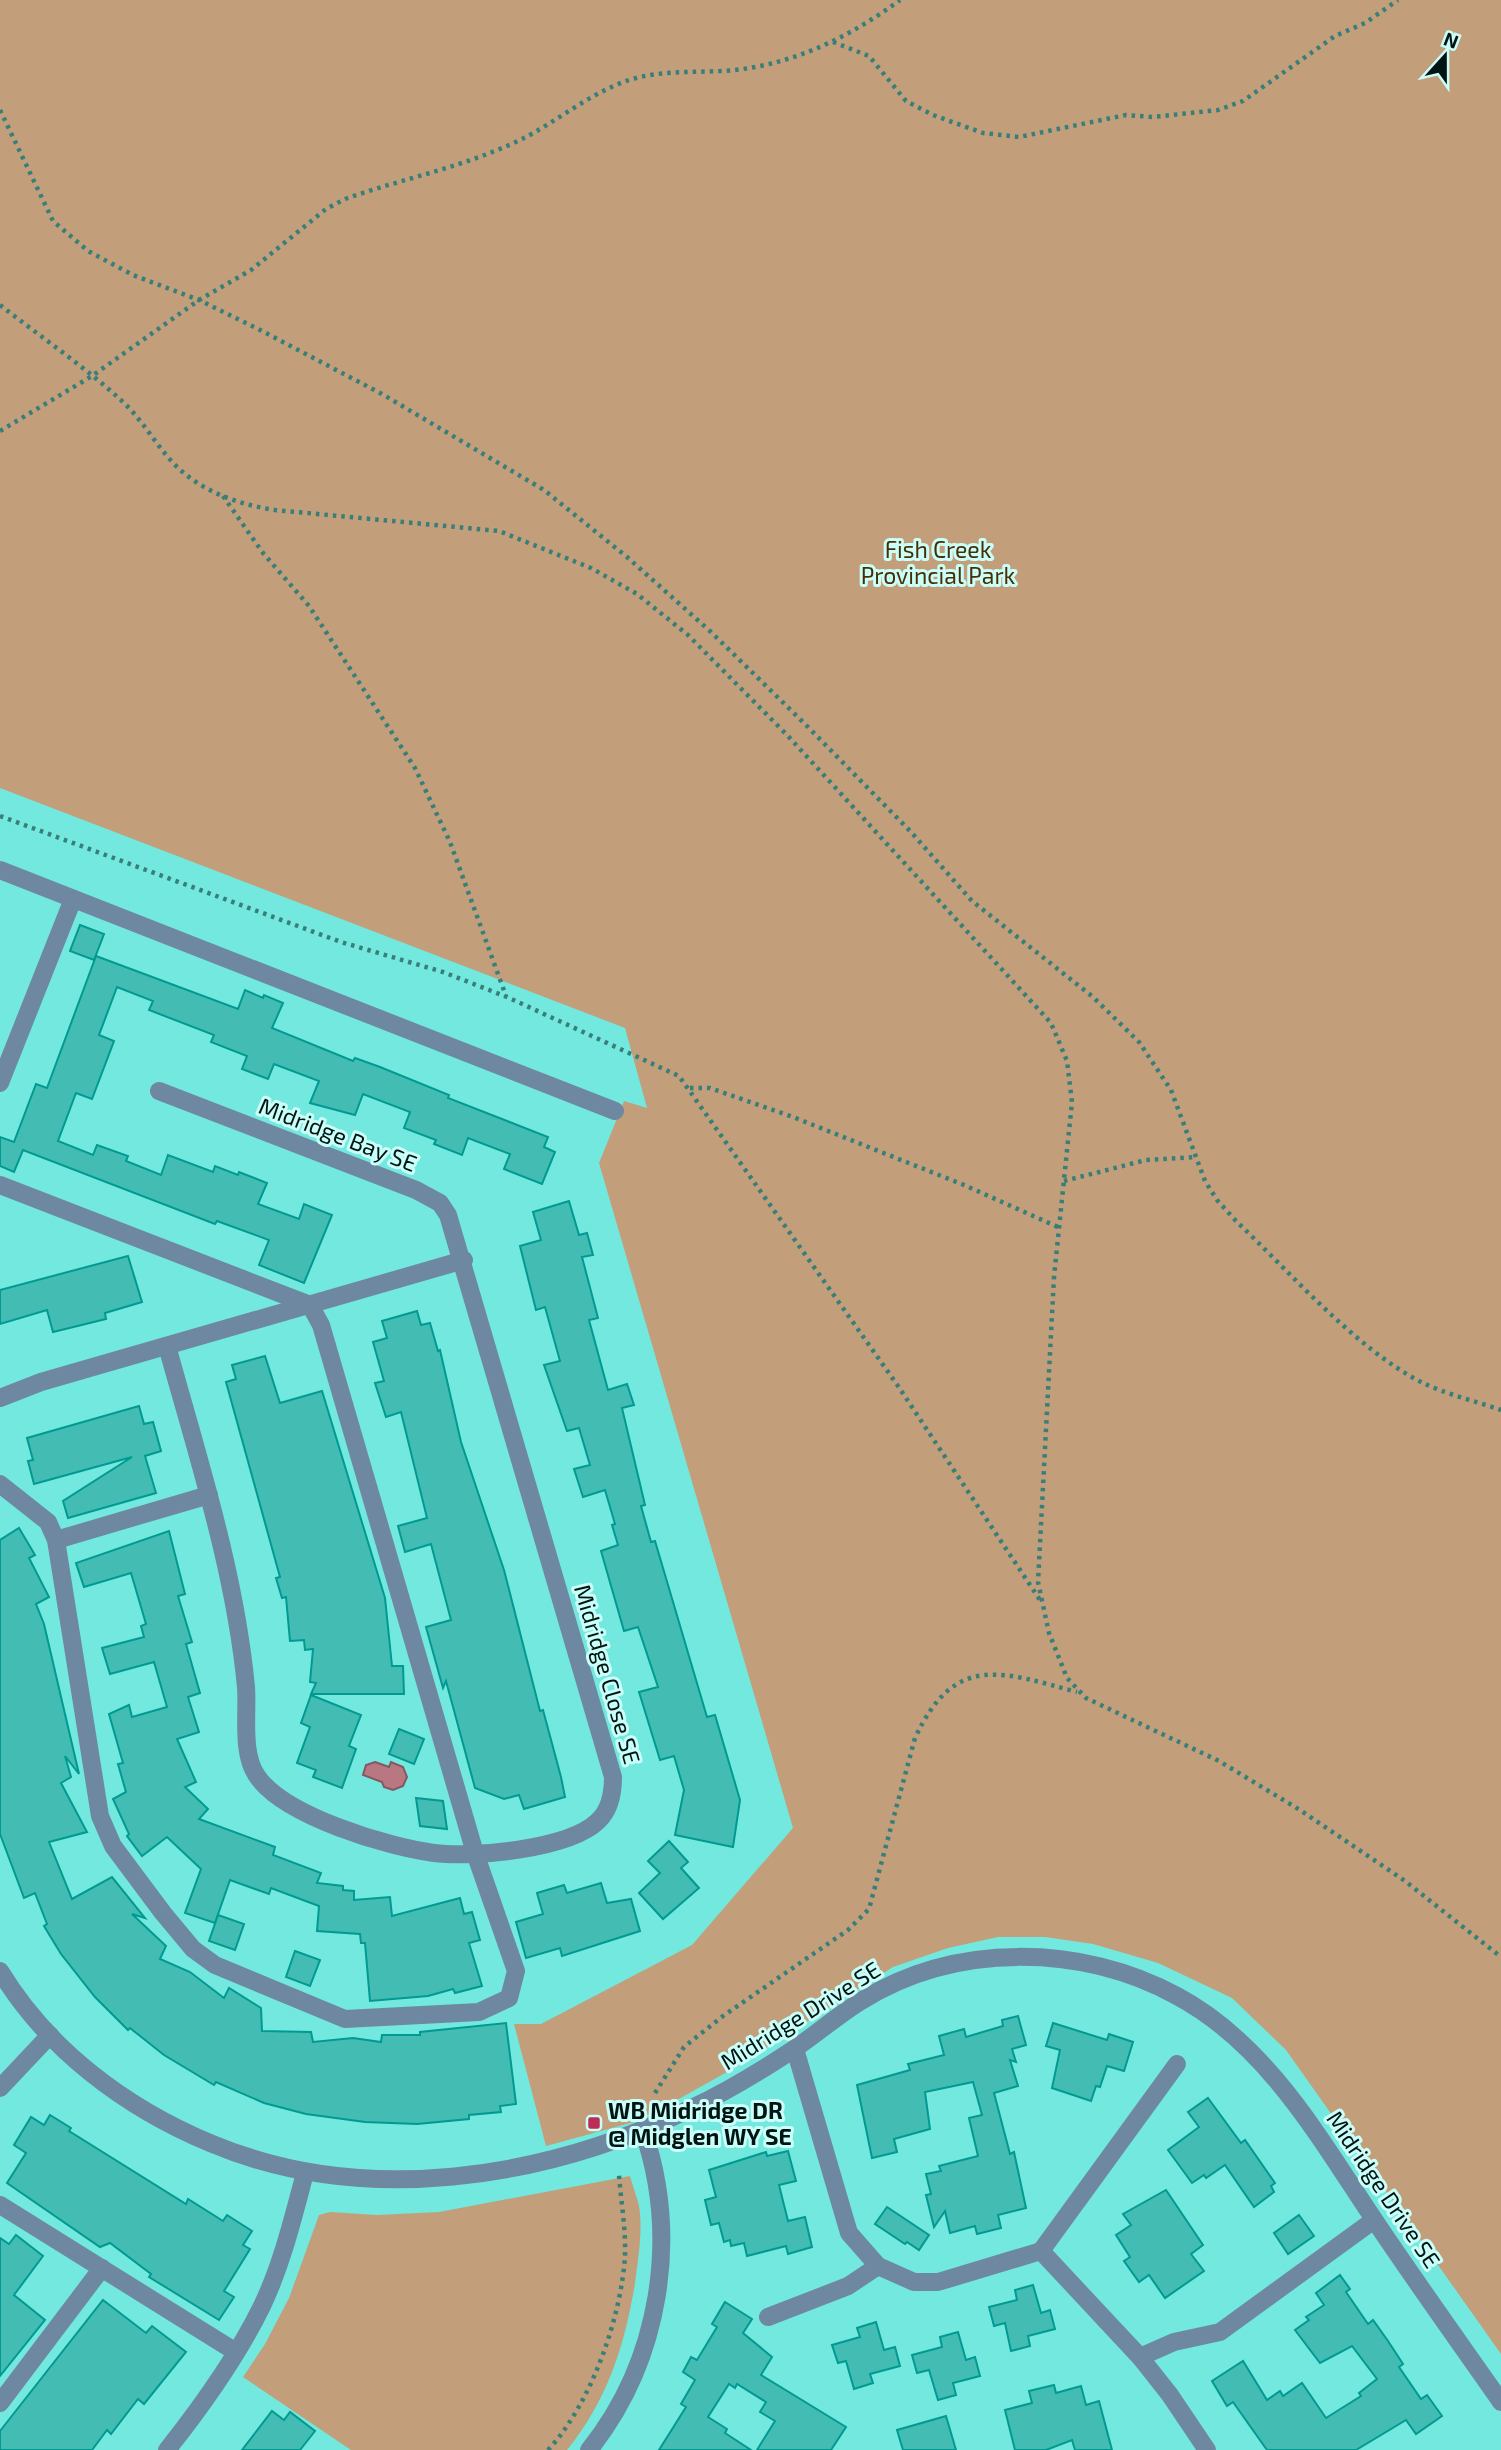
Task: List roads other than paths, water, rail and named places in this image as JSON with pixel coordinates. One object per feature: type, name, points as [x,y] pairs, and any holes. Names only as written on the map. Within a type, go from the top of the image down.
[{"type":"street","points":[[0,870],[615,1111]]},
{"type":"street","points":[[0,1083],[73,899]]},
{"type":"street","name":"Midridge Bay SE","points":[[159,1091],[430,1197],[448,1215],[464,1260]]},
{"type":"street","points":[[0,1185],[310,1305],[321,1325],[475,1853],[516,1971],[509,1998],[479,2012],[345,2019],[204,1959],[163,1913],[106,1833],[100,1816],[56,1540],[48,1522],[0,1484]]},
{"type":"street","points":[[0,1398],[40,1382],[464,1260]]},
{"type":"street","name":"Midridge Close SE","points":[[167,1346],[209,1495],[242,1641],[249,1749],[258,1778],[275,1793],[337,1828],[436,1853],[475,1853],[545,1844],[589,1829],[605,1814],[613,1790],[613,1777],[464,1260]]},
{"type":"street","points":[[56,1540],[209,1495]]},
{"type":"street","name":"Midridge Drive SE","points":[[0,1971],[50,2035],[94,2077],[179,2130],[259,2161],[305,2173],[373,2179],[443,2178],[555,2158],[643,2130],[724,2092],[794,2049],[862,2000],[935,1969],[1006,1957],[1044,1956],[1109,1968],[1177,1996],[1233,2034],[1320,2135],[1374,2220],[1501,2402]]},
{"type":"street","points":[[0,2088],[50,2035]]},
{"type":"street","points":[[794,2049],[849,2233],[878,2266],[914,2283],[938,2282],[1041,2251],[1177,2064]]},
{"type":"street","points":[[589,2450],[612,2421],[641,2358],[656,2305],[662,2230],[657,2178],[643,2130]]},
{"type":"street","points":[[167,2450],[236,2352],[261,2306],[278,2265],[305,2173]]},
{"type":"street","points":[[0,2205],[236,2352]]},
{"type":"street","points":[[1140,2357],[1174,2342],[1220,2332],[1374,2220]]},
{"type":"street","points":[[1041,2251],[1140,2357],[1170,2395],[1207,2450]]},
{"type":"street","points":[[768,2317],[848,2286],[878,2266]]},
{"type":"street","points":[[0,2403],[102,2268]]},
{"type":"place","name":"WB Midridge DR @ Midglen WY SE","points":[[594,2123]]},
{"type":"park label","name":"Fish Creek Provincial Park","points":[[938,562]]}]
